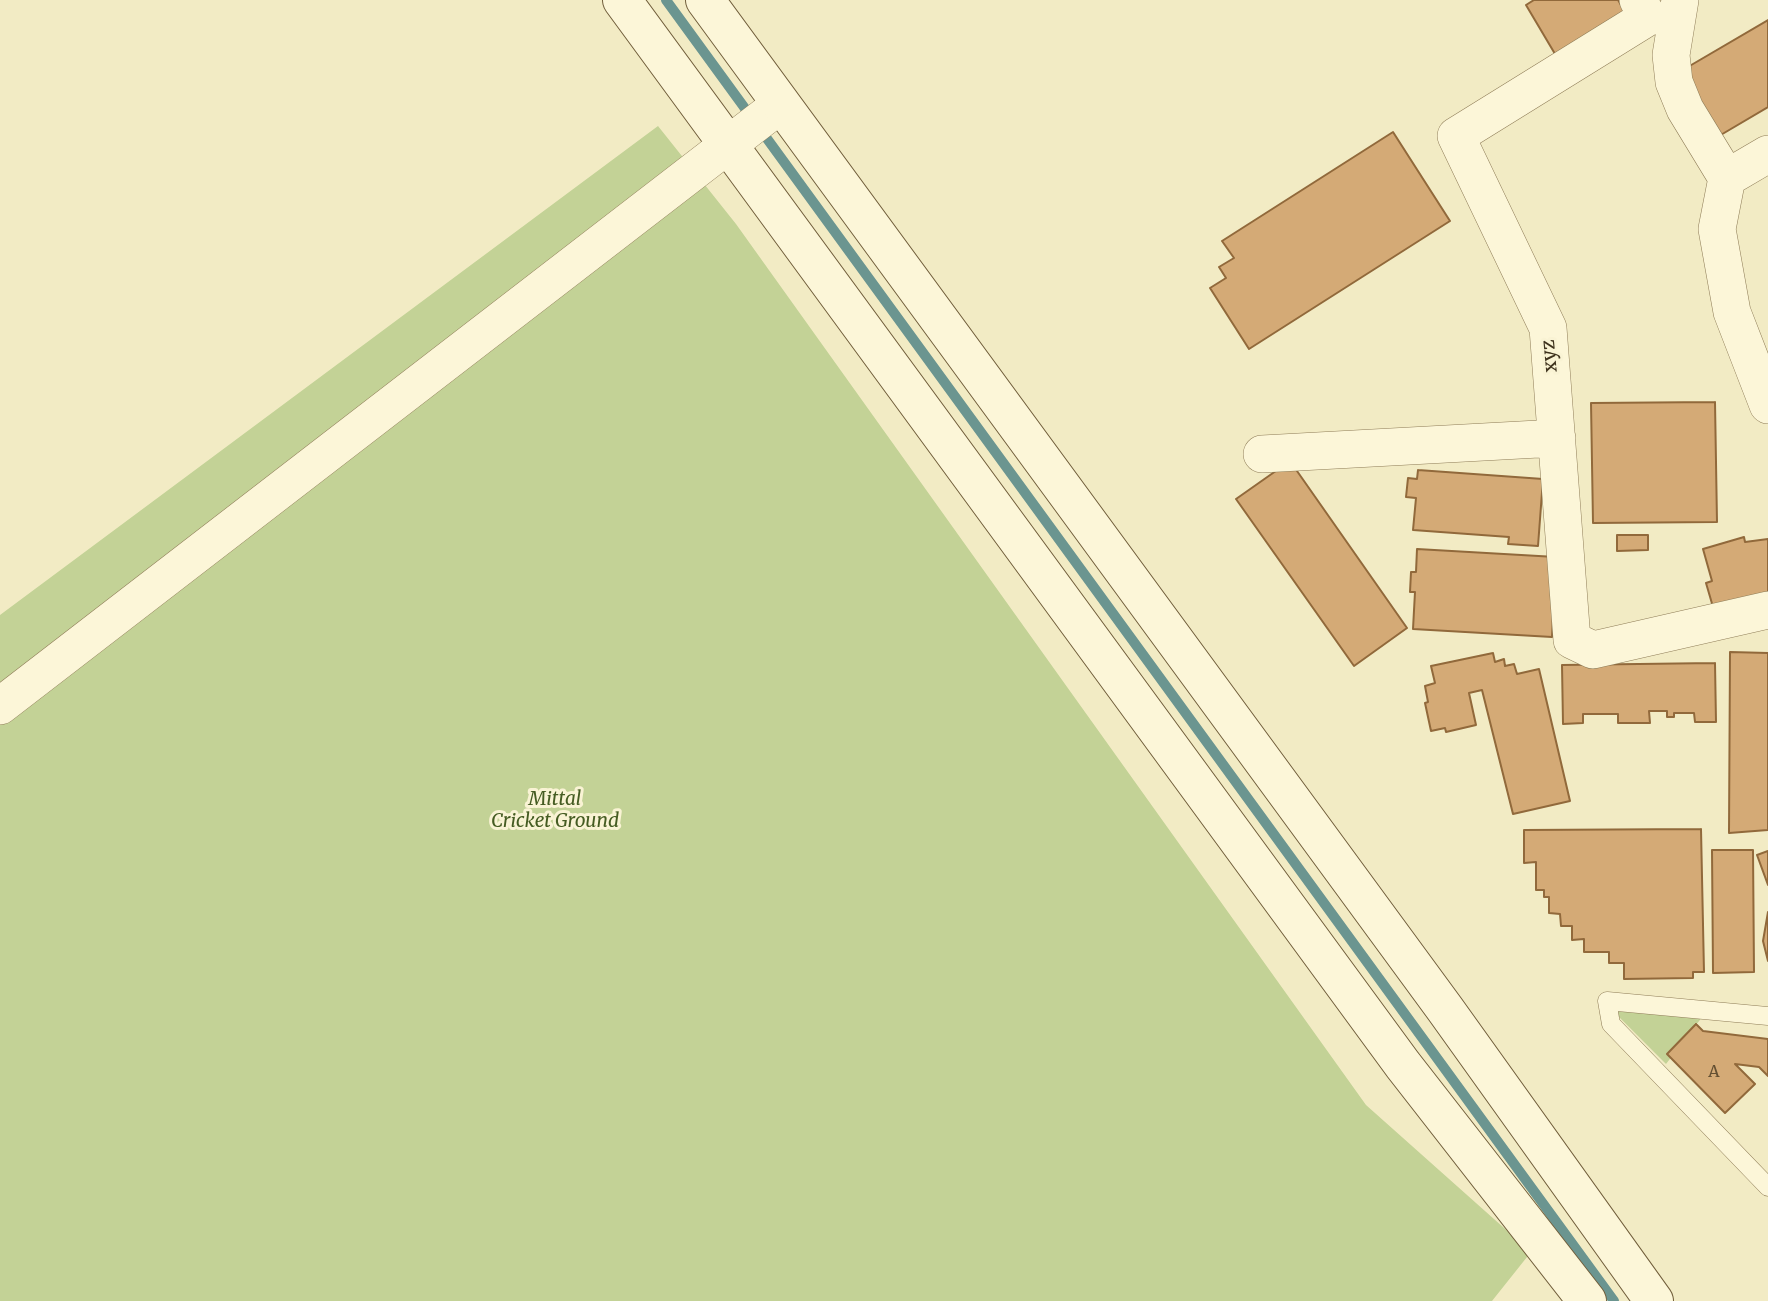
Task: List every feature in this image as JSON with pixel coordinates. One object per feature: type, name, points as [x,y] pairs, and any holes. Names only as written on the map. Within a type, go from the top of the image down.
[{"type":"street","points":[[622,0],[755,124],[1429,987],[1654,1301]]},
{"type":"street","points":[[705,0],[755,124],[1403,1065],[1587,1301]]},
{"type":"street","name":"xyz","points":[[1638,0],[1648,17],[1456,136],[1548,328],[1572,640],[1593,650],[1768,610]]},
{"type":"street","points":[[1680,0],[1671,55],[1674,82],[1685,109],[1727,178],[1717,229],[1732,312],[1768,405]]},
{"type":"street","points":[[0,706],[755,124]]},
{"type":"street","points":[[1727,178],[1768,154]]},
{"type":"street","points":[[1262,454],[1557,439]]},
{"type":"lane","points":[[1768,1016],[1607,1001],[1611,1024],[1768,1187]]},
{"type":"green space","name":"Mittal Cricket Ground","points":[[658,126],[736,224],[1366,1105],[1531,1252],[1492,1301],[0,1301],[0,615]]},
{"type":"green space","points":[[1612,1010],[1706,1012],[1666,1064]]},
{"type":"building","points":[[1534,0],[1618,0],[1629,18],[1558,59],[1526,5]]},
{"type":"building","points":[[1768,20],[1768,107],[1719,136],[1681,71]]},
{"type":"building","points":[[1393,132],[1450,221],[1249,349],[1210,288],[1226,278],[1219,267],[1234,258],[1222,241]]},
{"type":"building","points":[[1715,402],[1717,522],[1593,523],[1591,403]]},
{"type":"building","points":[[1290,461],[1407,628],[1354,666],[1236,499]]},
{"type":"building","points":[[1418,470],[1543,479],[1538,546],[1508,544],[1509,537],[1413,530],[1416,498],[1406,497],[1408,478],[1417,479]]},
{"type":"building","points":[[1617,535],[1648,535],[1648,550],[1617,551]]},
{"type":"building","points":[[1744,537],[1745,542],[1768,539],[1768,598],[1713,607],[1706,583],[1712,581],[1703,549]]},
{"type":"building","points":[[1417,549],[1556,557],[1552,637],[1413,629],[1415,592],[1410,592],[1411,572],[1416,572]]},
{"type":"building","points":[[1730,652],[1768,653],[1768,830],[1729,833]]},
{"type":"building","points":[[1493,653],[1495,662],[1504,659],[1505,666],[1514,664],[1517,674],[1539,669],[1570,801],[1513,814],[1482,690],[1469,693],[1476,725],[1446,732],[1445,728],[1431,731],[1425,703],[1428,702],[1425,686],[1435,683],[1431,666]]},
{"type":"building","points":[[1715,663],[1716,722],[1695,722],[1694,713],[1674,713],[1674,717],[1667,717],[1667,711],[1649,711],[1650,723],[1618,723],[1618,714],[1583,714],[1583,723],[1563,724],[1562,665]]},
{"type":"building","points":[[1701,829],[1704,972],[1693,972],[1693,978],[1624,979],[1624,963],[1609,963],[1609,952],[1584,952],[1584,939],[1572,940],[1572,926],[1561,926],[1560,914],[1549,913],[1549,897],[1544,897],[1544,890],[1536,890],[1536,862],[1524,863],[1524,830]]},
{"type":"building","points":[[1712,850],[1753,850],[1754,972],[1713,973]]},
{"type":"building","points":[[1768,851],[1768,885],[1757,855]]},
{"type":"building","points":[[1768,912],[1768,961],[1763,941]]},
{"type":"building","points":[[1696,1024],[1703,1031],[1768,1039],[1768,1076],[1759,1067],[1735,1064],[1755,1084],[1725,1113],[1667,1054]]},
{"type":"waterway","points":[[666,0],[1614,1301]]}]
